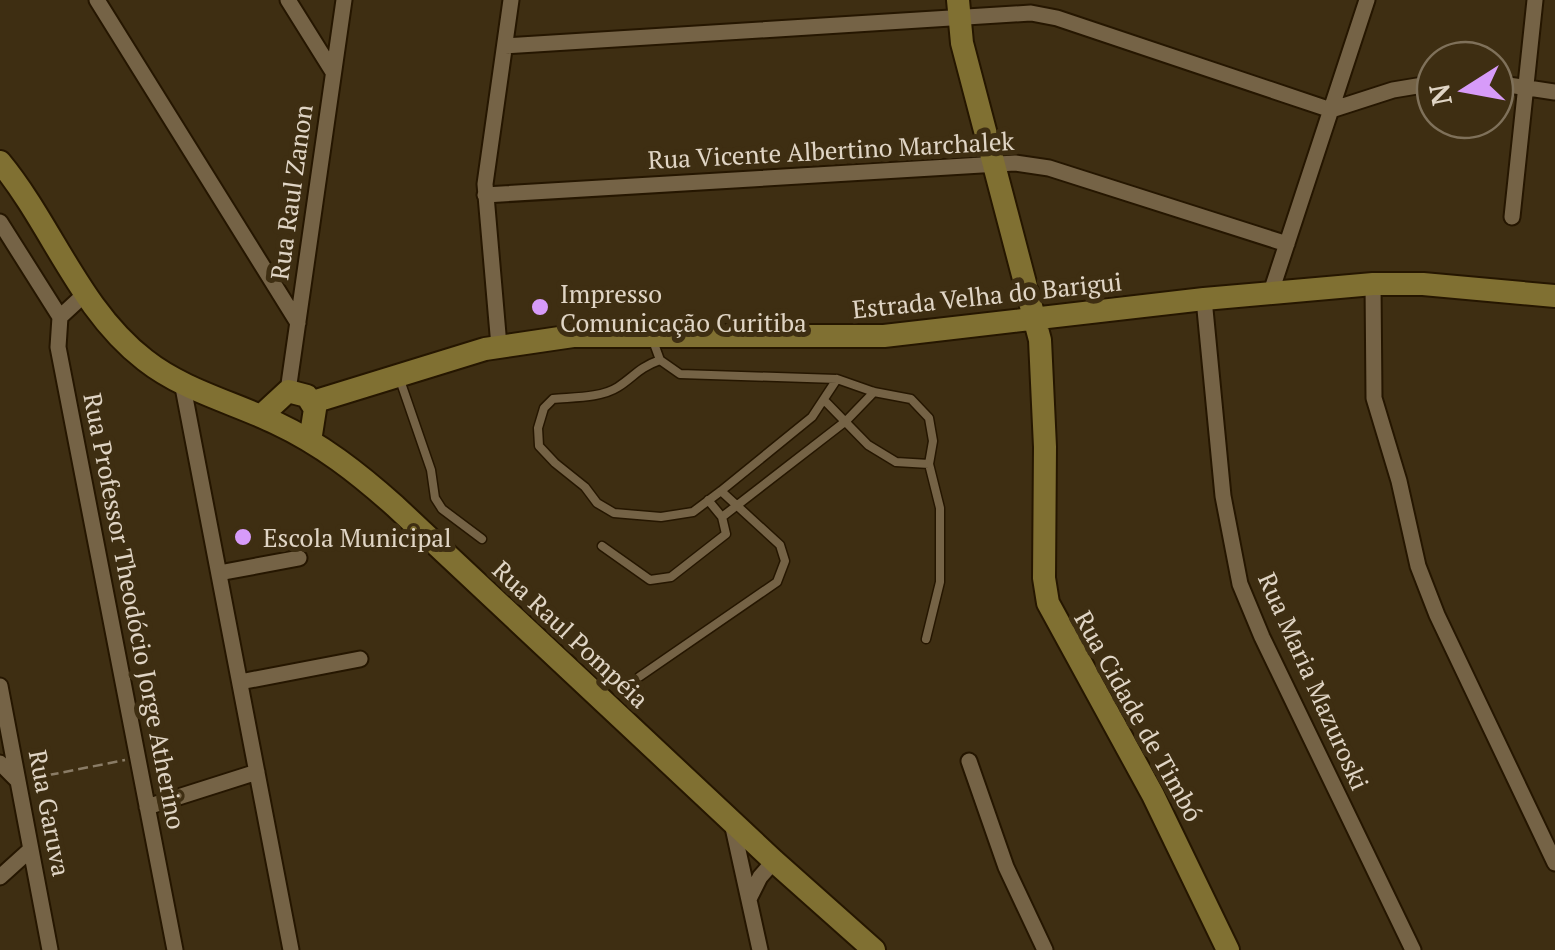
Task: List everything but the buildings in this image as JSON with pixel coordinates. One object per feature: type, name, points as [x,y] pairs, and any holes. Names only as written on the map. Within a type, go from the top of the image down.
[{"type":"main road","name":"Rua Cidade de Timbó","points":[[958,8],[962,43],[1036,319],[1042,364],[1044,578],[1048,603],[1153,795],[1228,950]]},
{"type":"main road","name":"Rua Raul Pompéia","points":[[0,150],[5,169],[86,293],[112,330],[128,345],[146,361],[182,382],[310,440],[346,465],[874,950]]},
{"type":"main road","name":"Estrada Velha do Barigui","points":[[312,402],[499,346],[573,336],[884,336],[1373,284],[1423,284],[1555,296]]},
{"type":"main road","points":[[260,416],[288,391],[298,392],[312,402],[316,419],[310,440]]},
{"type":"street","points":[[97,0],[298,322]]},
{"type":"street","points":[[288,0],[334,72]]},
{"type":"street","name":"Rua Raul Zanon","points":[[288,391],[344,0]]},
{"type":"street","points":[[499,346],[485,194],[512,0]]},
{"type":"street","points":[[1271,292],[1367,0]]},
{"type":"street","points":[[1512,216],[1535,0]]},
{"type":"street","points":[[504,46],[958,8],[1045,15],[1331,110],[1415,86]]},
{"type":"street","points":[[1515,86],[1555,92]]},
{"type":"street","name":"Rua Vicente Albertino Marchalek","points":[[485,194],[995,164],[1049,168],[1287,244]]},
{"type":"street","points":[[0,222],[60,317],[86,293]]},
{"type":"street","points":[[1373,284],[1374,398],[1418,566],[1436,615],[1555,862]]},
{"type":"street","name":"Rua Maria Mazuroski","points":[[1204,299],[1223,496],[1240,584],[1413,950]]},
{"type":"street","name":"Rua Professor Theodócio Jorge Atherino","points":[[60,317],[56,336],[175,950]]},
{"type":"street","points":[[182,382],[291,950]]},
{"type":"street","points":[[219,573],[299,558]]},
{"type":"street","points":[[240,682],[360,659]]},
{"type":"street","name":"Rua Garuva","points":[[0,686],[50,950]]},
{"type":"street","points":[[969,761],[1006,867],[1045,950]]},
{"type":"street","points":[[0,763],[18,781]]},
{"type":"street","points":[[147,806],[257,772]]},
{"type":"street","points":[[732,822],[760,950]]},
{"type":"street","points":[[0,877],[31,849]]},
{"type":"street","points":[[750,897],[774,861]]},
{"type":"lane","points":[[650,334],[660,360],[680,374],[837,380],[911,399],[930,418],[933,441],[929,464],[940,508],[940,582],[926,639]]},
{"type":"lane","points":[[660,360],[639,368],[618,388],[553,399],[544,408],[539,446],[597,502],[614,513],[661,517],[693,512],[812,416],[837,380]]},
{"type":"lane","points":[[398,376],[431,470],[435,498],[442,509],[482,539]]},
{"type":"lane","points":[[722,518],[846,421],[874,392]]},
{"type":"lane","points":[[825,401],[868,445],[896,462],[929,464]]},
{"type":"lane","points":[[640,676],[777,582],[785,561],[780,545],[721,491]]},
{"type":"lane","points":[[602,546],[650,580],[671,577],[723,540],[727,528],[708,500]]},
{"type":"path","points":[[18,781],[137,757]]},
{"type":"place","name":"Impresso Comunicação Curitiba","points":[[540,307]]},
{"type":"place","name":"Escola Municipal","points":[[243,537]]}]
